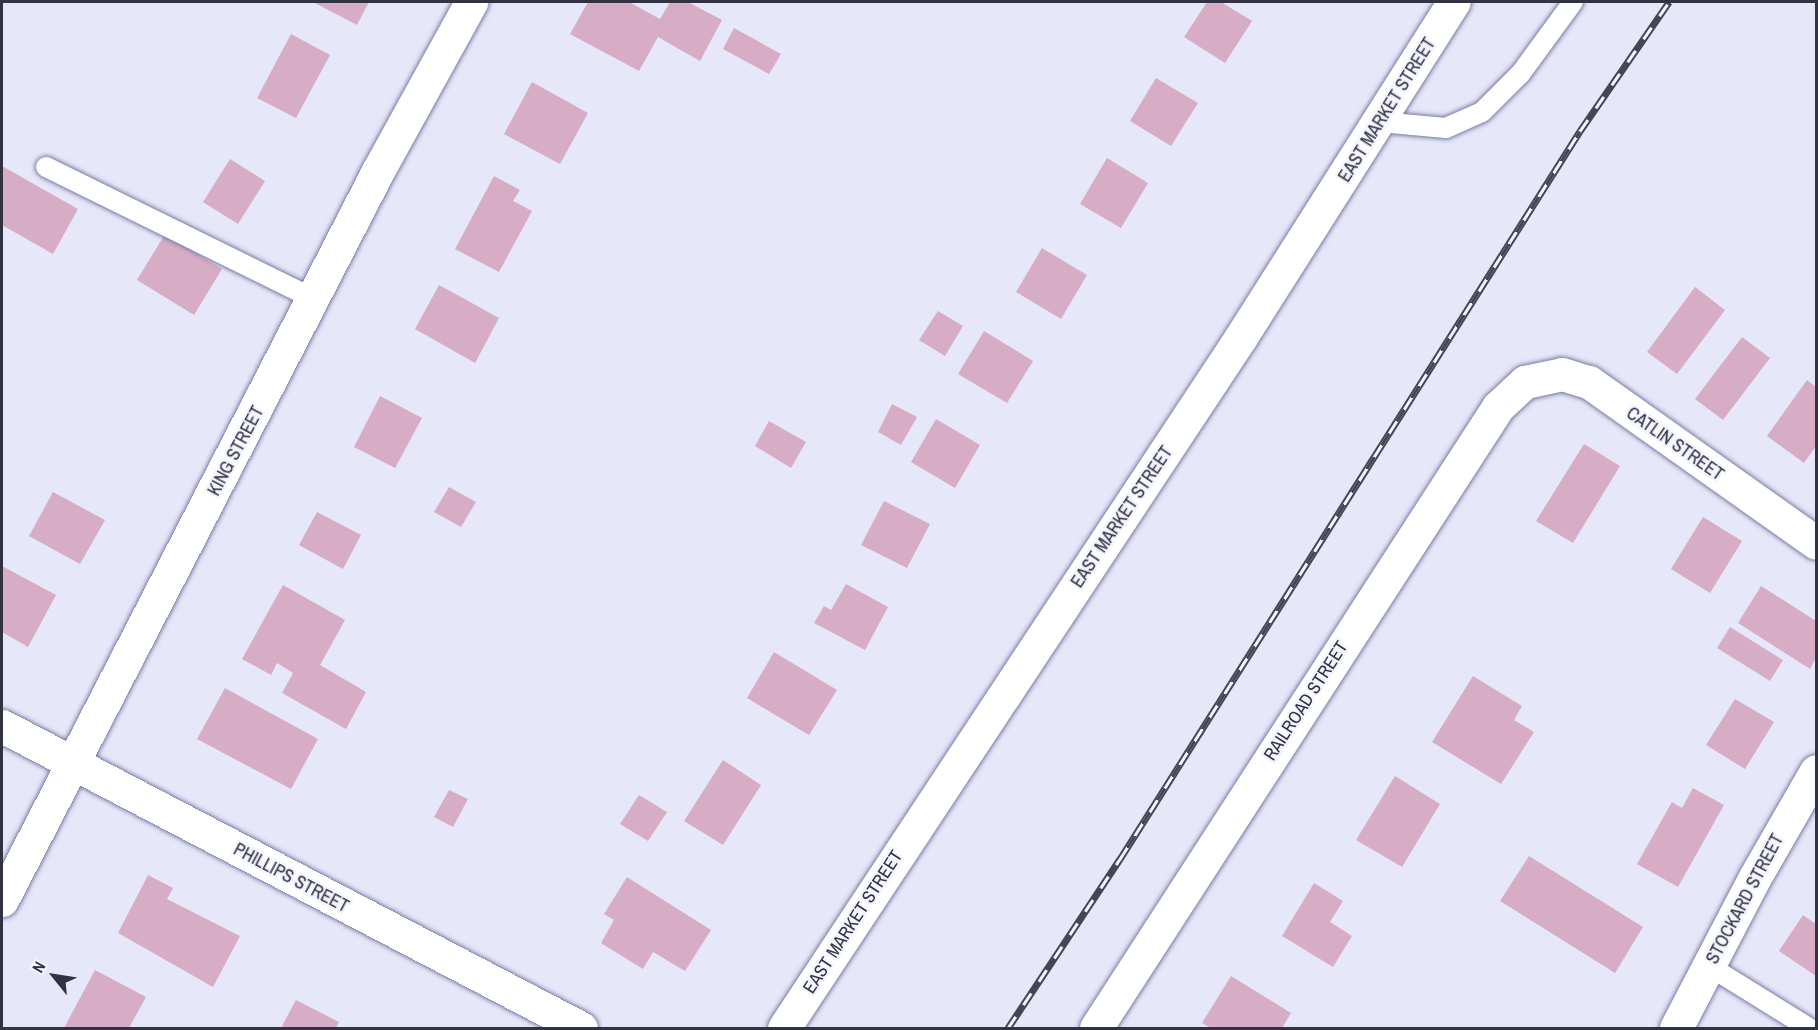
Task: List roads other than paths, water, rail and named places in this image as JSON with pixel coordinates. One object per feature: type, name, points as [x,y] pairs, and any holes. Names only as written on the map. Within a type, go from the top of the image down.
[{"type":"street","name":"KING STREET","points":[[2,900],[72,762],[471,2]]},
{"type":"street","name":"EAST MARKET STREET","points":[[784,1029],[1380,122],[1454,2]]},
{"type":"street","name":"CATLIN STREET","points":[[1525,382],[1562,374],[1589,382],[1816,543]]},
{"type":"street","name":"RAILROAD STREET","points":[[1096,1029],[1498,407],[1525,382]]},
{"type":"street","name":"PHILLIPS STREET","points":[[2,726],[581,1029]]},
{"type":"street","name":"STOCKARD STREET","points":[[1676,1029],[1816,771]]},
{"type":"lane","points":[[1380,122],[1446,128],[1482,112],[1521,74],[1573,2]]},
{"type":"lane","points":[[46,167],[314,299]]},
{"type":"lane","points":[[1709,966],[1809,1029]]},
{"type":"railway","points":[[1008,1028],[1120,859],[1580,131],[1669,2]]}]
